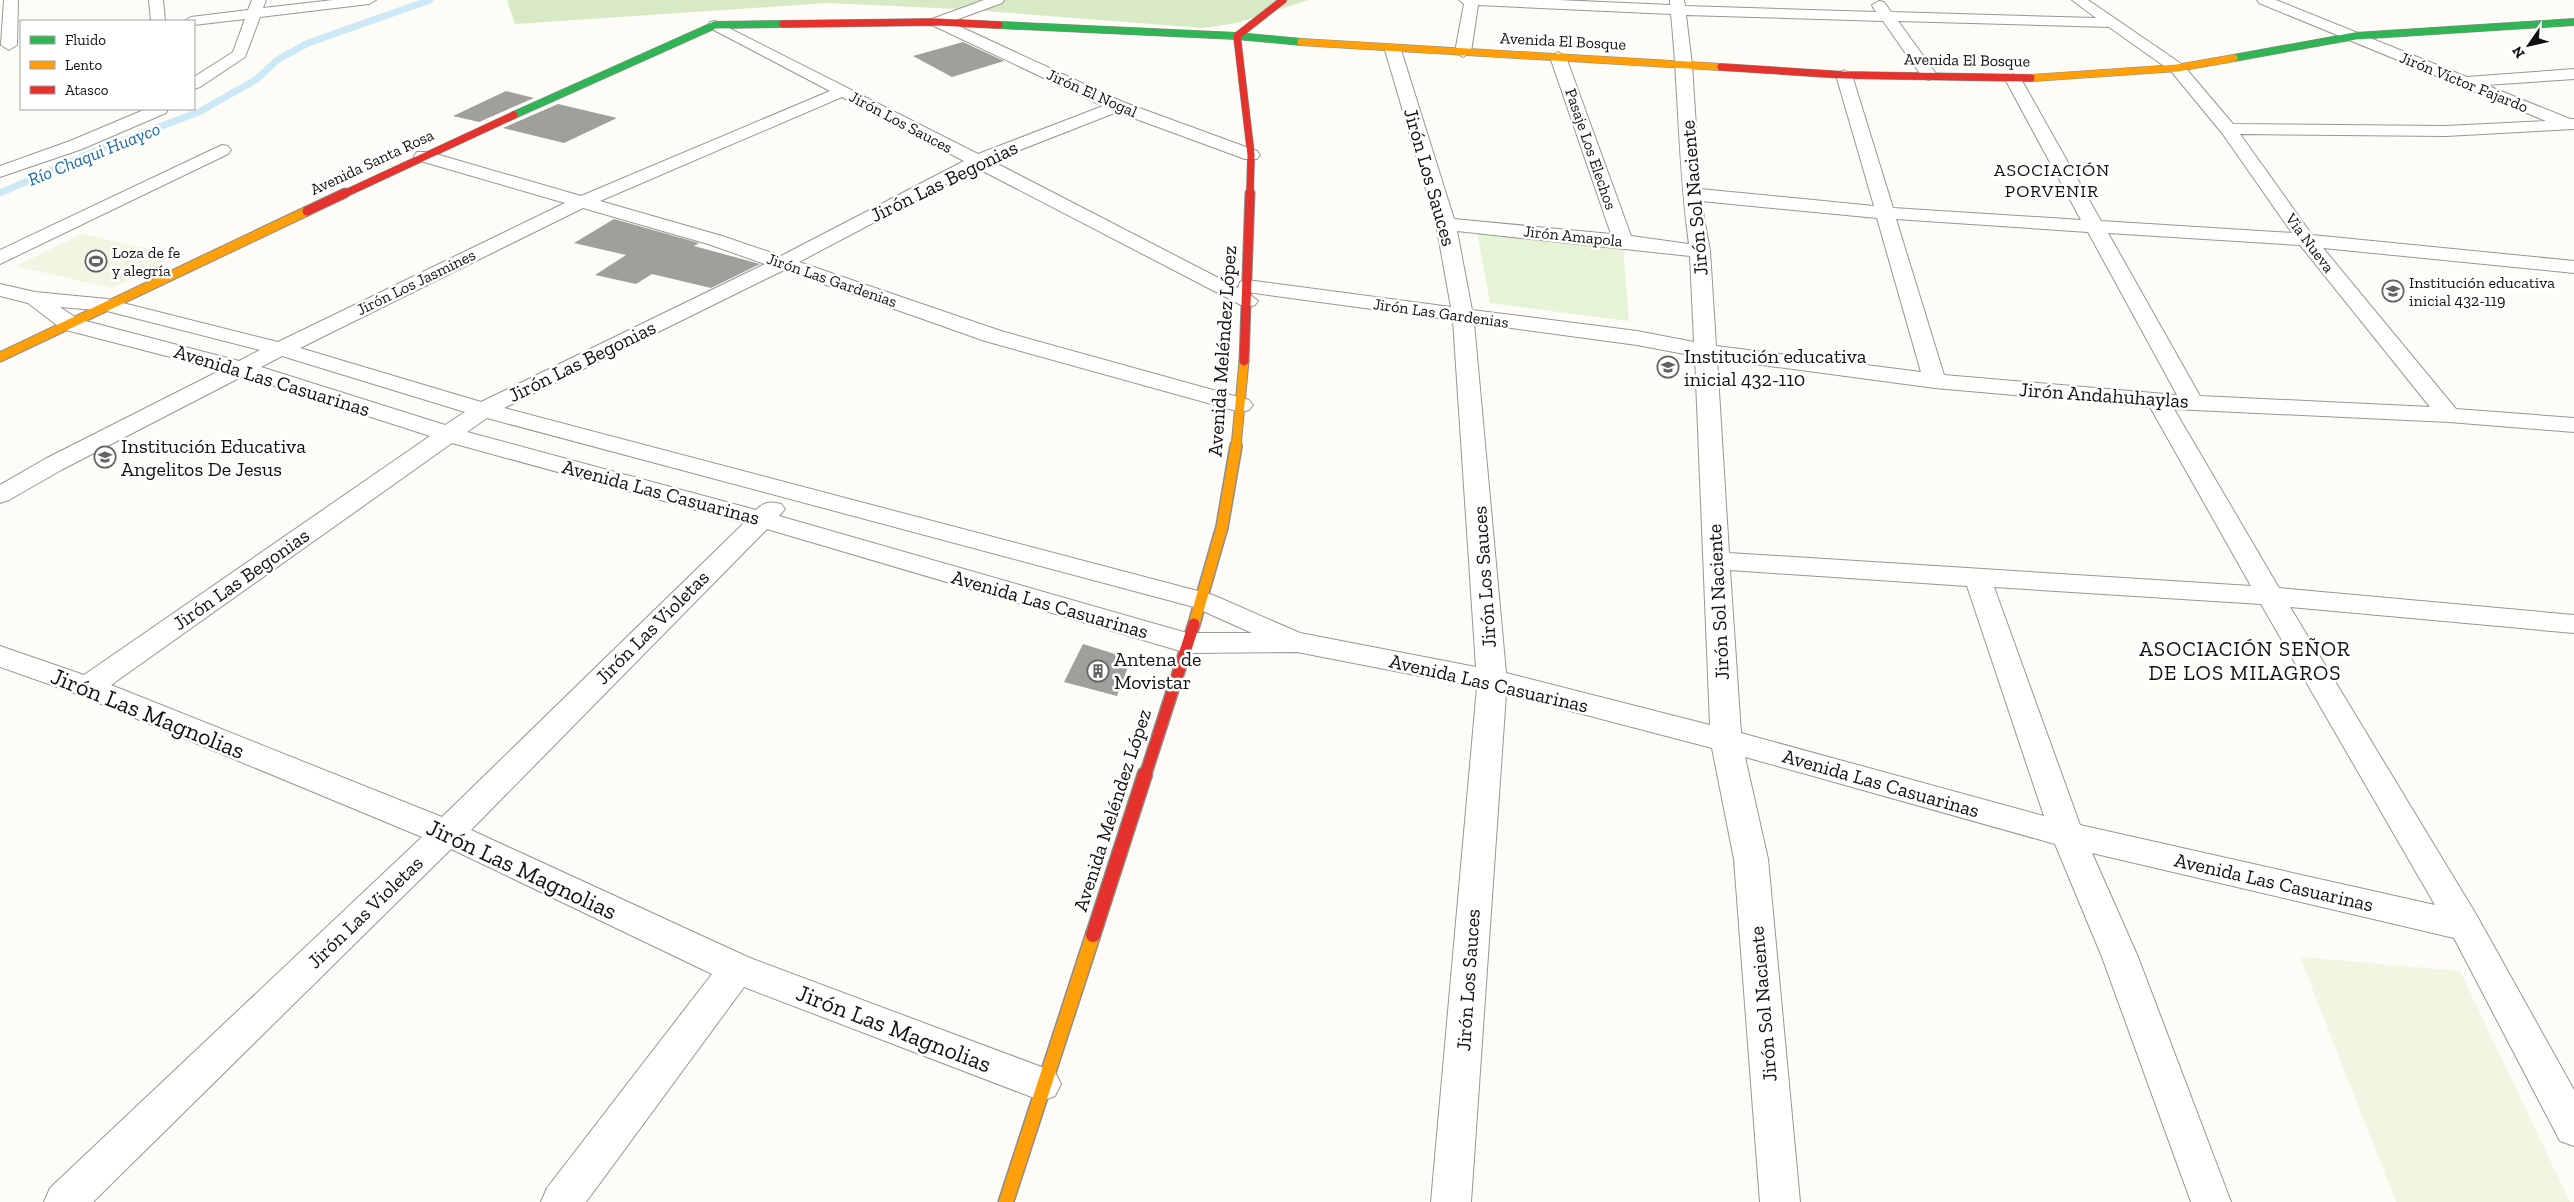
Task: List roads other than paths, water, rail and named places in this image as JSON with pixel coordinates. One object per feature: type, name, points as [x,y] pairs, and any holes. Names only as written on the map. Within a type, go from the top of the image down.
[{"type":"street","points":[[10,44],[11,0]]},
{"type":"street","points":[[156,0],[158,20]]},
{"type":"street","points":[[195,20],[257,7],[369,0]]},
{"type":"street","points":[[937,22],[997,0]]},
{"type":"street","points":[[1466,0],[1678,5],[1888,16],[2110,23]]},
{"type":"street","points":[[1463,52],[1472,0]]},
{"type":"street","points":[[1874,0],[1888,16],[1929,76]]},
{"type":"street","name":"Via Nueva","points":[[2079,0],[2177,68],[2228,129],[2306,240],[2449,415]]},
{"type":"street","name":"Jirón Víctor Fajardo","points":[[2264,0],[2355,36],[2460,82],[2572,125]]},
{"type":"street","points":[[1237,36],[1278,1]]},
{"type":"street","name":"Jirón Sol Naciente","points":[[1678,5],[1684,65],[1692,194],[1700,252],[1715,562],[1726,740],[1751,859],[1780,1202]]},
{"type":"street","points":[[195,82],[240,54],[257,7]]},
{"type":"street","name":"Avenida El Bosque","points":[[767,23],[937,22],[1237,36],[1394,50],[1558,57],[1844,74],[2013,79],[2177,68],[2355,36],[2574,22]]},
{"type":"street","name":"Jirón El Nogal","points":[[937,22],[1116,106],[1251,155]]},
{"type":"street","name":"Avenida Santa Rosa","points":[[0,357],[422,156],[715,25],[767,23]]},
{"type":"street","name":"Jirón Los Sauces","points":[[715,25],[977,161],[1247,294]]},
{"type":"street","name":"Avenida Meléndez López","points":[[1006,1202],[1042,1084],[1187,644],[1203,601],[1225,522],[1241,405],[1247,294],[1251,155],[1237,36]]},
{"type":"street","name":"Jirón Los Sauces","points":[[1394,50],[1446,224],[1463,316],[1492,680],[1451,1202]]},
{"type":"street","name":"Pasaje Los Elechos","points":[[1558,57],[1623,241]]},
{"type":"street","points":[[1844,74],[1935,381]]},
{"type":"street","points":[[2460,82],[2574,74]]},
{"type":"street","points":[[2013,79],[2192,402]]},
{"type":"street","name":"Jirón Los Jasmines","points":[[0,495],[54,464],[241,368],[579,203],[843,91]]},
{"type":"street","name":"Jirón Las Begonias","points":[[87,687],[483,410],[783,262],[977,161],[1116,106]]},
{"type":"street","points":[[0,172],[76,145],[158,110]]},
{"type":"street","points":[[2228,129],[2446,131],[2572,125]]},
{"type":"street","points":[[0,258],[222,150]]},
{"type":"street","name":"Jirón Las Gardenias","points":[[422,156],[579,203],[715,240],[993,336],[1241,405]]},
{"type":"street","points":[[1692,194],[1886,213],[2306,240],[2574,267]]},
{"type":"street","name":"Jirón Amapola","points":[[1446,224],[1623,241],[1700,252]]},
{"type":"street","name":"Avenida Las Casuarinas","points":[[0,290],[35,298],[107,305],[281,349],[483,410],[1203,601],[1297,642]]},
{"type":"street","name":"Jirón Las Gardenias","points":[[1247,294],[1463,316],[1636,338]]},
{"type":"street","name":"Avenida Las Casuarinas","points":[[35,298],[70,324],[241,368],[448,434],[760,519],[1187,644],[1297,642],[1492,680],[1726,740],[2067,835],[2465,926]]},
{"type":"street","name":"Jirón Andahuhaylas","points":[[1636,338],[1704,351],[1935,381],[2158,401],[2449,415],[2574,425]]},
{"type":"street","points":[[2158,401],[2270,596],[2465,926],[2574,1128]]},
{"type":"street","name":"Jirón Las Violetas","points":[[64,1202],[447,833],[760,519],[790,492]]},
{"type":"street","points":[[1715,562],[2270,596],[2574,624]]},
{"type":"street","points":[[1978,579],[2067,835],[2120,957],[2211,1202]]},
{"type":"street","name":"Jirón Las Magnolias","points":[[0,656],[87,687],[447,833],[736,969],[1042,1084]]},
{"type":"street","points":[[561,1202],[736,969]]},
{"type":"waterway","name":"Río Chaqui Huayco","points":[[0,193],[100,149],[199,112],[257,79],[277,60],[308,43],[430,0]]},
{"type":"place","name":"Loza de fe y alegría","points":[[96,261]]},
{"type":"place","name":"Institución educativa inicial 432-119","points":[[2393,291]]},
{"type":"place","name":"Institución educativa inicial 432-110","points":[[1668,367]]},
{"type":"place","name":"Institución Educativa Angelitos De Jesus","points":[[105,457]]},
{"type":"place","name":"Antena de Movistar","points":[[1098,671]]},
{"type":"district","name":"ASOCIACIÓN PORVENIR","points":[[2052,180]]},
{"type":"district","name":"ASOCIACIÓN SEÑOR DE LOS MILAGROS","points":[[2245,660]]}]
